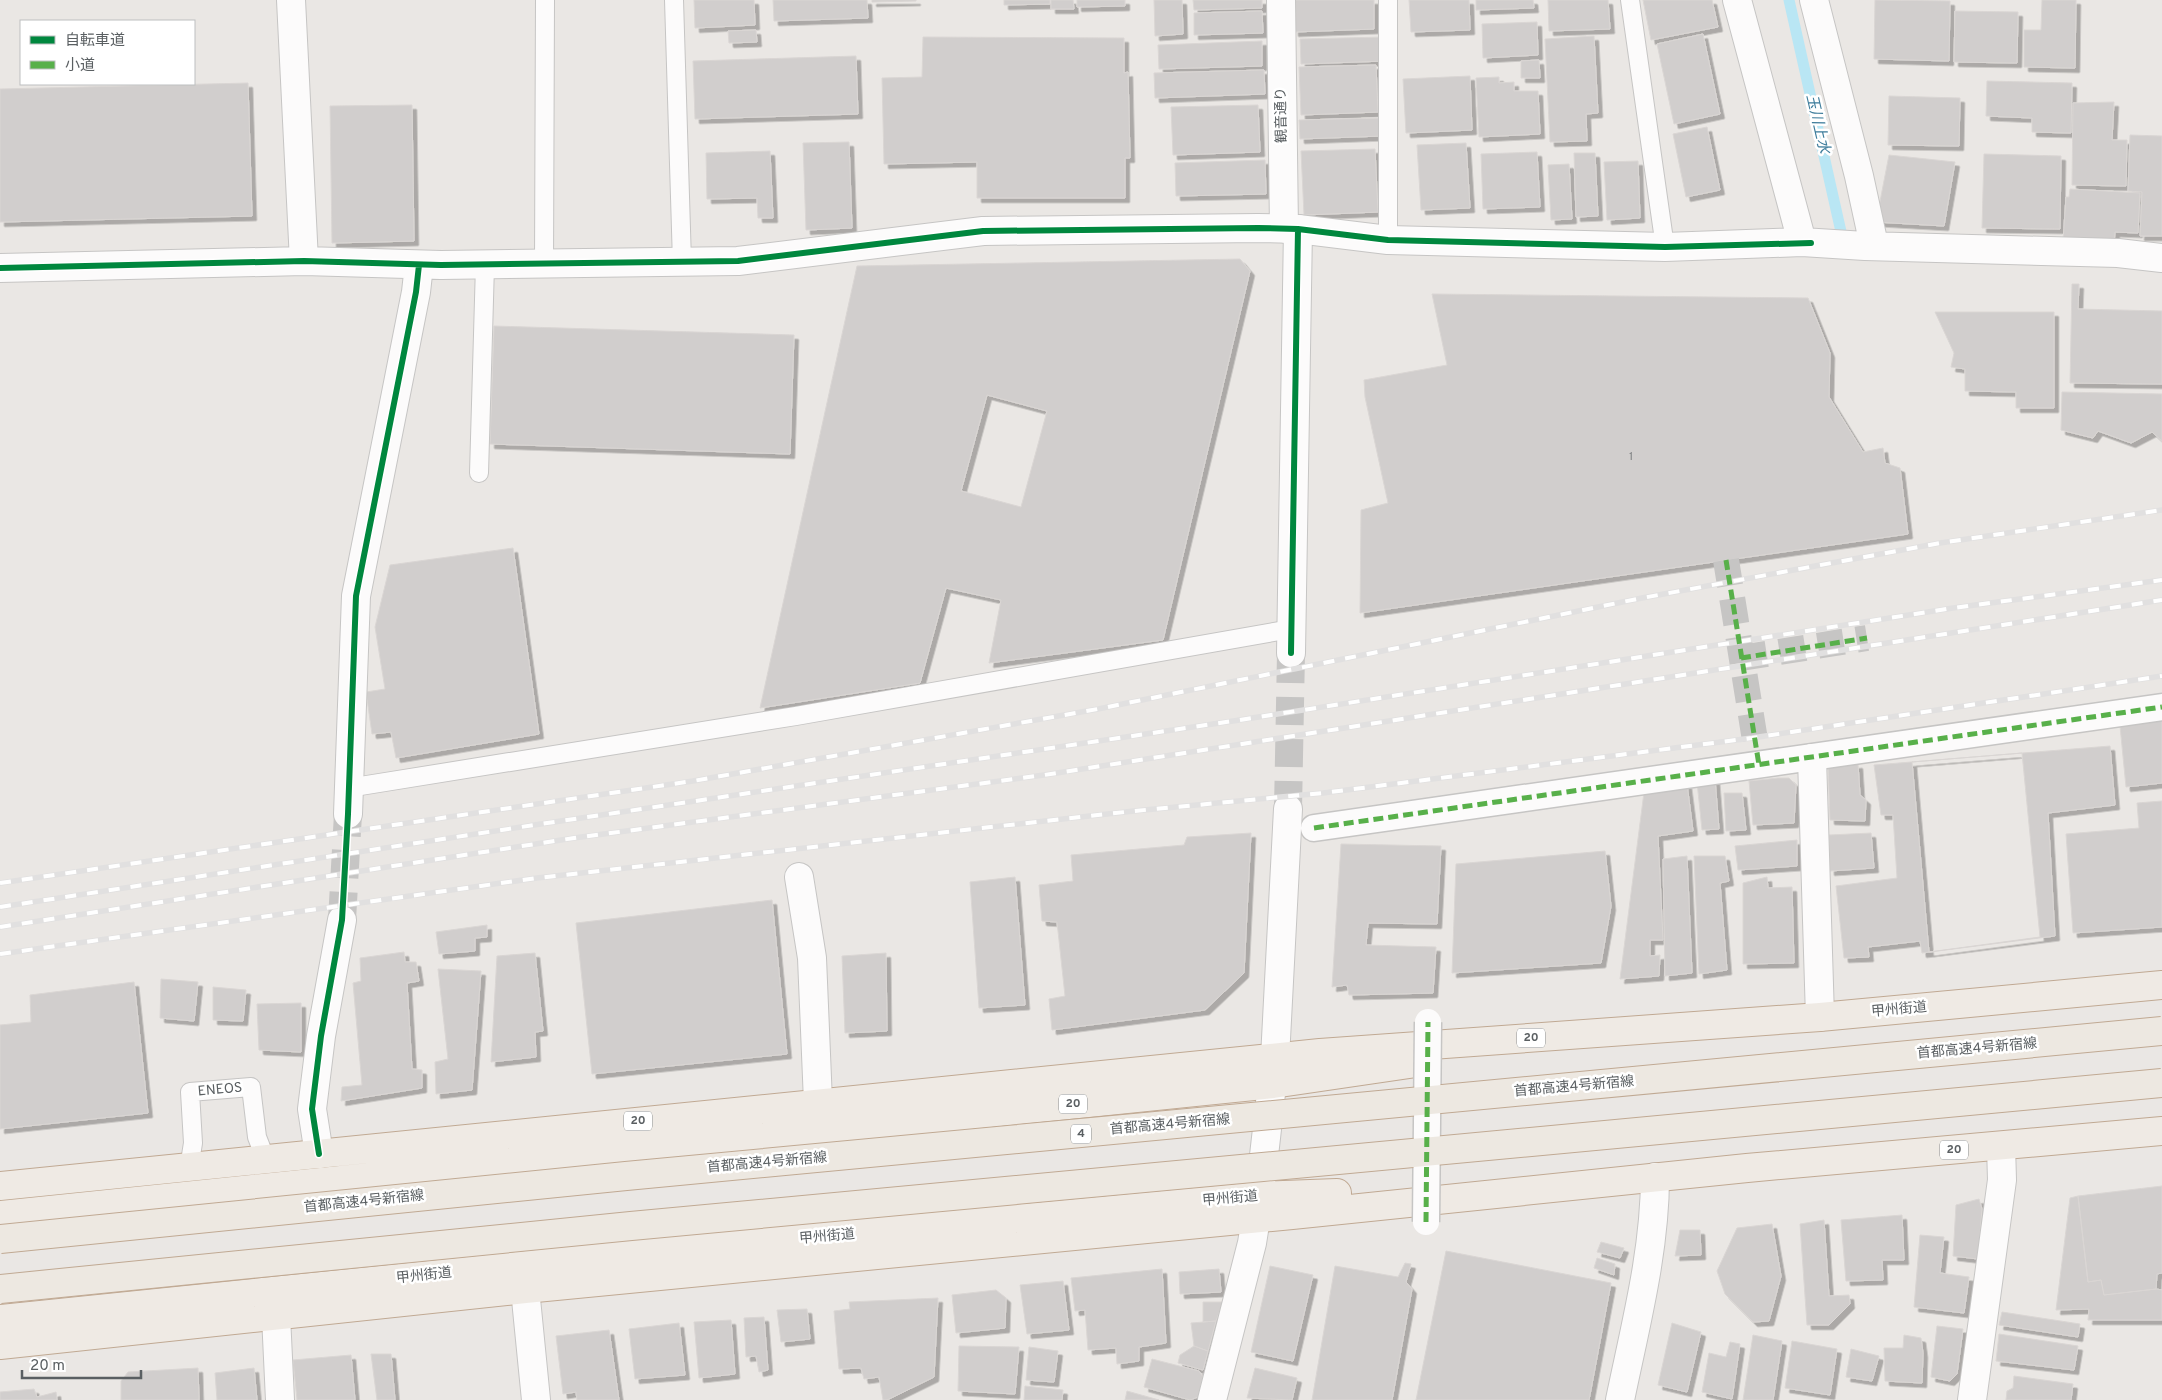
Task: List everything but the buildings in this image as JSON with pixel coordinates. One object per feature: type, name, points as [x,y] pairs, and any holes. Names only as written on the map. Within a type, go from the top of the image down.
[{"type":"highway","name":"甲州街道","points":[[0,1214],[872,1125],[1274,1071],[1635,1031],[1820,1017],[2162,985]]},
{"type":"highway","name":"首都高速4号新宿線","points":[[0,1239],[626,1176],[2162,1032]]},
{"type":"highway","name":"20","points":[[0,1186],[818,1102],[1274,1071]]},
{"type":"highway","points":[[0,1289],[621,1227],[2162,1083]]},
{"type":"highway","name":"甲州街道","points":[[0,1319],[633,1254],[884,1232],[1258,1207],[1655,1177],[2162,1131]]},
{"type":"highway","name":"20","points":[[0,1345],[1258,1207]]},
{"type":"street","points":[[291,0],[304,261]]},
{"type":"street","name":"観音通り","points":[[1281,0],[1291,229],[1291,641]]},
{"type":"street","points":[[1737,0],[1807,243]]},
{"type":"street","points":[[1814,0],[1859,176],[1870,246]]},
{"type":"street","points":[[0,268],[304,261],[419,265],[738,261],[983,231],[1291,229],[1388,240],[1665,247],[1807,243],[2118,253],[2162,258]]},
{"type":"street","points":[[348,801],[356,596],[416,292],[419,265]]},
{"type":"street","points":[[1314,828],[2162,707]]},
{"type":"street","points":[[1812,758],[1820,1017]]},
{"type":"street","points":[[1212,1400],[1252,1243],[1258,1207],[1274,1071],[1288,809]]},
{"type":"street","points":[[799,877],[812,958],[818,1102]]},
{"type":"street","points":[[319,1154],[312,1109],[321,1036],[342,920]]},
{"type":"street","points":[[1426,1222],[1428,1022]]},
{"type":"street","points":[[1972,1400],[2002,1180],[2001,1146]]},
{"type":"street","points":[[1620,1400],[1648,1258],[1655,1209],[1655,1177]]},
{"type":"street","points":[[524,1289],[536,1400]]},
{"type":"street","points":[[276,1316],[280,1400]]},
{"type":"lane","points":[[544,264],[545,0]]},
{"type":"lane","points":[[674,0],[682,262]]},
{"type":"lane","points":[[1388,0],[1388,240]]},
{"type":"lane","points":[[1630,0],[1665,247]]},
{"type":"lane","points":[[479,473],[485,265]]},
{"type":"lane","points":[[348,801],[806,714],[1291,641]]},
{"type":"lane","name":"ENEOS","points":[[189,1168],[193,1143],[190,1092],[251,1088],[257,1137],[266,1160]]},
{"type":"waterway","name":"玉川上水","points":[[1789,0],[1844,245]]},
{"type":"tunnel","points":[[1726,560],[1759,765]]},
{"type":"tunnel","points":[[1741,658],[1867,638]]},
{"type":"tunnel","points":[[1288,809],[1291,653]]},
{"type":"tunnel","points":[[342,920],[348,814]]},
{"type":"railway","points":[[0,883],[693,781],[1098,709],[1642,598],[1940,543],[2162,510]]},
{"type":"railway","points":[[0,907],[1233,721],[1953,608],[2162,580]]},
{"type":"railway","points":[[0,927],[574,838],[1044,775],[2162,600]]},
{"type":"railway","points":[[0,954],[537,878],[1134,811],[1323,793],[1752,738],[2162,676]]},
{"type":"marked path","points":[[1726,560],[1759,765]]},
{"type":"marked path","points":[[1741,658],[1867,638]]},
{"type":"marked path","points":[[1314,828],[2162,707]]},
{"type":"marked path","points":[[1426,1222],[1428,1022]]},
{"type":"cycle path","points":[[0,268],[304,261],[441,265],[738,261],[983,231],[1258,228],[1298,229],[1388,240],[1665,247],[1811,243]]},
{"type":"cycle path","points":[[1291,653],[1298,229]]},
{"type":"cycle path","points":[[319,1154],[312,1109],[321,1036],[342,920],[356,596],[416,292],[419,265]]}]
